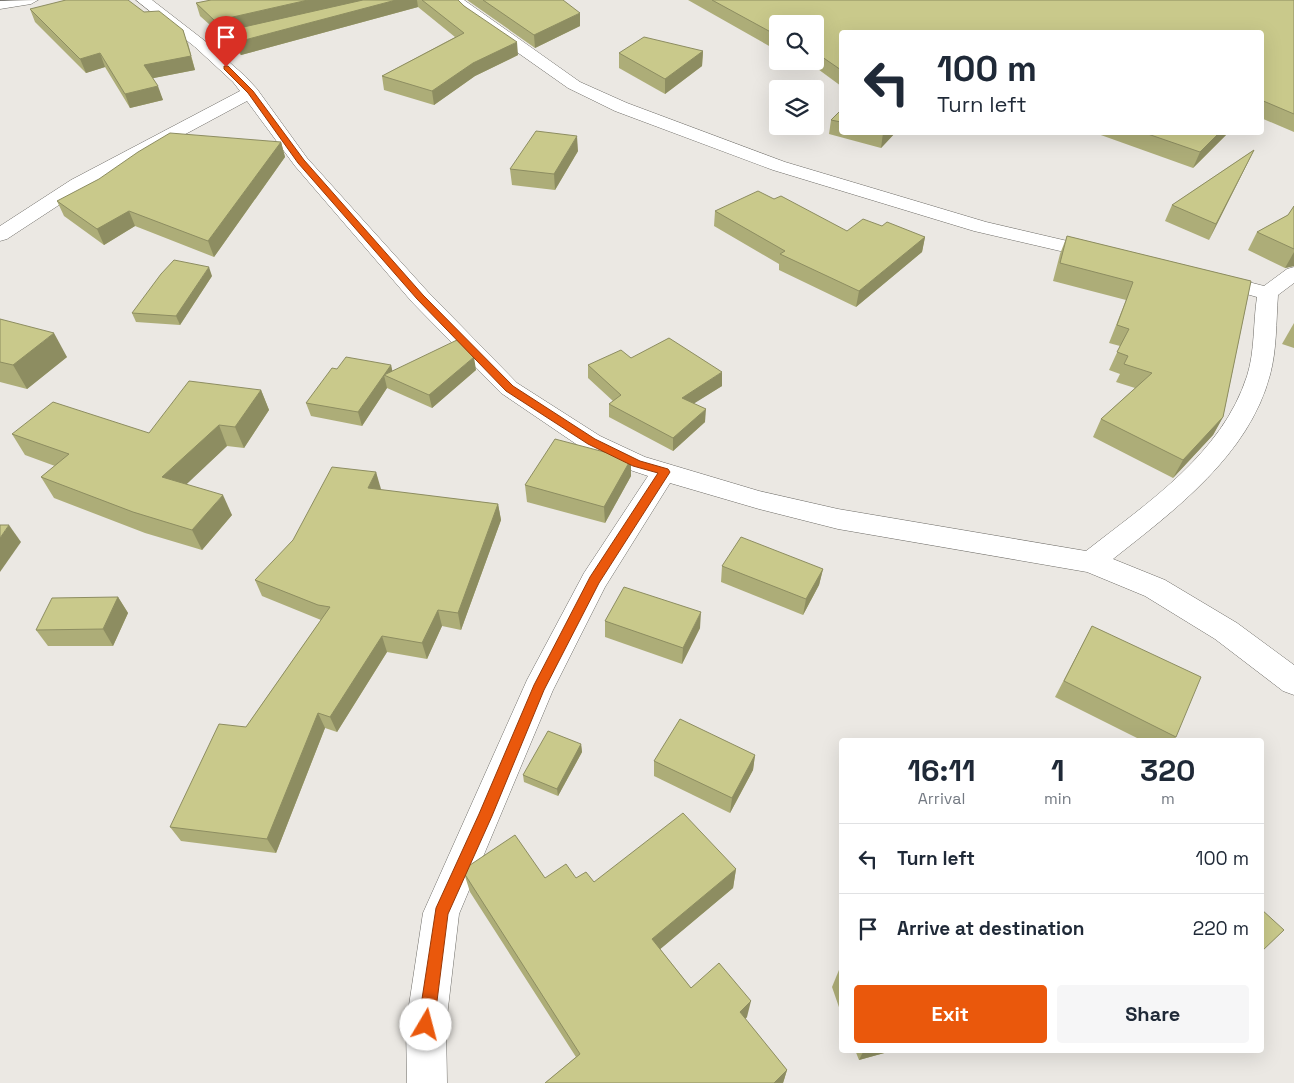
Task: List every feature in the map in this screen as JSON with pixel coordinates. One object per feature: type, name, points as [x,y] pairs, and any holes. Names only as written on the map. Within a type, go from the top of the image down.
[{"type":"street","points":[[0,6],[31,0]]},
{"type":"street","points":[[143,0],[210,42],[251,92],[301,162],[420,297],[509,388],[591,442],[636,463],[664,472],[759,500],[838,519],[1092,562],[1155,588],[1226,631],[1294,682]]},
{"type":"street","points":[[456,0],[472,14],[574,85],[621,107],[779,166],[852,189],[981,227],[1118,257]]},
{"type":"street","points":[[0,235],[78,184],[251,92]]},
{"type":"street","points":[[1092,562],[1189,483],[1234,427],[1258,378],[1264,348],[1268,293],[1294,273]]},
{"type":"street","points":[[1197,275],[1268,293]]},
{"type":"street","points":[[427,1083],[426,1025],[441,913],[485,816],[538,689],[594,581],[664,472]]},
{"type":"building","points":[[66,0],[128,0],[144,12],[159,11],[183,30],[191,56],[144,65],[158,86],[125,94],[100,53],[80,59],[30,9]]},
{"type":"building","points":[[211,0],[308,0],[215,21],[196,3]]},
{"type":"building","points":[[363,0],[396,0],[237,42],[226,31]]},
{"type":"building","points":[[422,0],[458,0],[517,42],[473,63],[432,91],[382,76],[464,33]]},
{"type":"building","points":[[483,0],[563,0],[580,13],[534,35]]},
{"type":"building","points":[[712,0],[1294,0],[1294,114],[1264,101],[1264,30],[839,30],[839,69],[824,58],[824,15],[769,15],[769,31]]},
{"type":"building","points":[[644,37],[703,51],[665,79],[619,53]]},
{"type":"building","points":[[839,112],[839,122],[831,120]]},
{"type":"building","points":[[536,131],[577,136],[554,174],[510,169]]},
{"type":"building","points":[[170,133],[281,142],[208,241],[129,211],[97,229],[57,201],[99,179]]},
{"type":"building","points":[[1151,135],[1217,135],[1200,152]]},
{"type":"building","points":[[1254,150],[1216,224],[1172,205]]},
{"type":"building","points":[[758,191],[774,199],[781,196],[847,231],[863,219],[882,226],[887,222],[925,237],[859,291],[780,254],[785,251],[715,211]]},
{"type":"building","points":[[1294,206],[1294,249],[1257,232],[1288,215]]},
{"type":"building","points":[[1067,236],[1251,281],[1223,417],[1183,460],[1101,419],[1152,373],[1124,364],[1128,356],[1117,352],[1129,329],[1117,325],[1133,282],[1060,263]]},
{"type":"building","points":[[174,260],[209,267],[176,316],[132,313],[161,274]]},
{"type":"building","points":[[0,319],[54,333],[13,365],[0,362]]},
{"type":"building","points":[[669,338],[722,372],[682,398],[706,409],[673,438],[609,404],[621,395],[588,365],[621,350],[631,358]]},
{"type":"building","points":[[457,340],[474,357],[429,395],[384,375]]},
{"type":"building","points":[[346,357],[391,365],[358,412],[306,403],[332,368],[337,369]]},
{"type":"building","points":[[189,381],[261,390],[235,427],[219,425],[162,477],[223,495],[192,530],[133,512],[41,477],[69,454],[12,434],[53,402],[149,433]]},
{"type":"building","points":[[555,439],[631,459],[604,507],[525,485]]},
{"type":"building","points":[[332,467],[376,472],[368,488],[498,504],[458,613],[438,610],[422,643],[382,636],[330,717],[318,713],[267,839],[170,827],[219,724],[246,727],[330,607],[318,605],[255,580],[293,540]]},
{"type":"building","points":[[0,525],[9,525],[0,538]]},
{"type":"building","points":[[741,537],[823,569],[806,599],[722,566]]},
{"type":"building","points":[[624,587],[701,612],[683,648],[605,621]]},
{"type":"building","points":[[118,597],[103,629],[36,630],[52,598]]},
{"type":"building","points":[[1092,626],[1201,677],[1176,737],[1064,681]]},
{"type":"building","points":[[680,719],[755,755],[732,798],[654,761]]},
{"type":"building","points":[[548,731],[581,744],[557,789],[523,775]]},
{"type":"building","points":[[683,813],[736,869],[652,939],[691,988],[719,963],[751,1001],[740,1012],[787,1070],[774,1083],[545,1083],[580,1054],[464,873],[467,867],[515,835],[545,878],[566,864],[576,878],[586,872],[594,882]]},
{"type":"building","points":[[1264,912],[1284,930],[1264,949]]},
{"type":"route","points":[[226,67],[251,92],[301,162],[420,297],[509,388],[591,442],[636,463],[664,472],[594,581],[538,689],[485,816],[441,913],[426,1025]]}]
